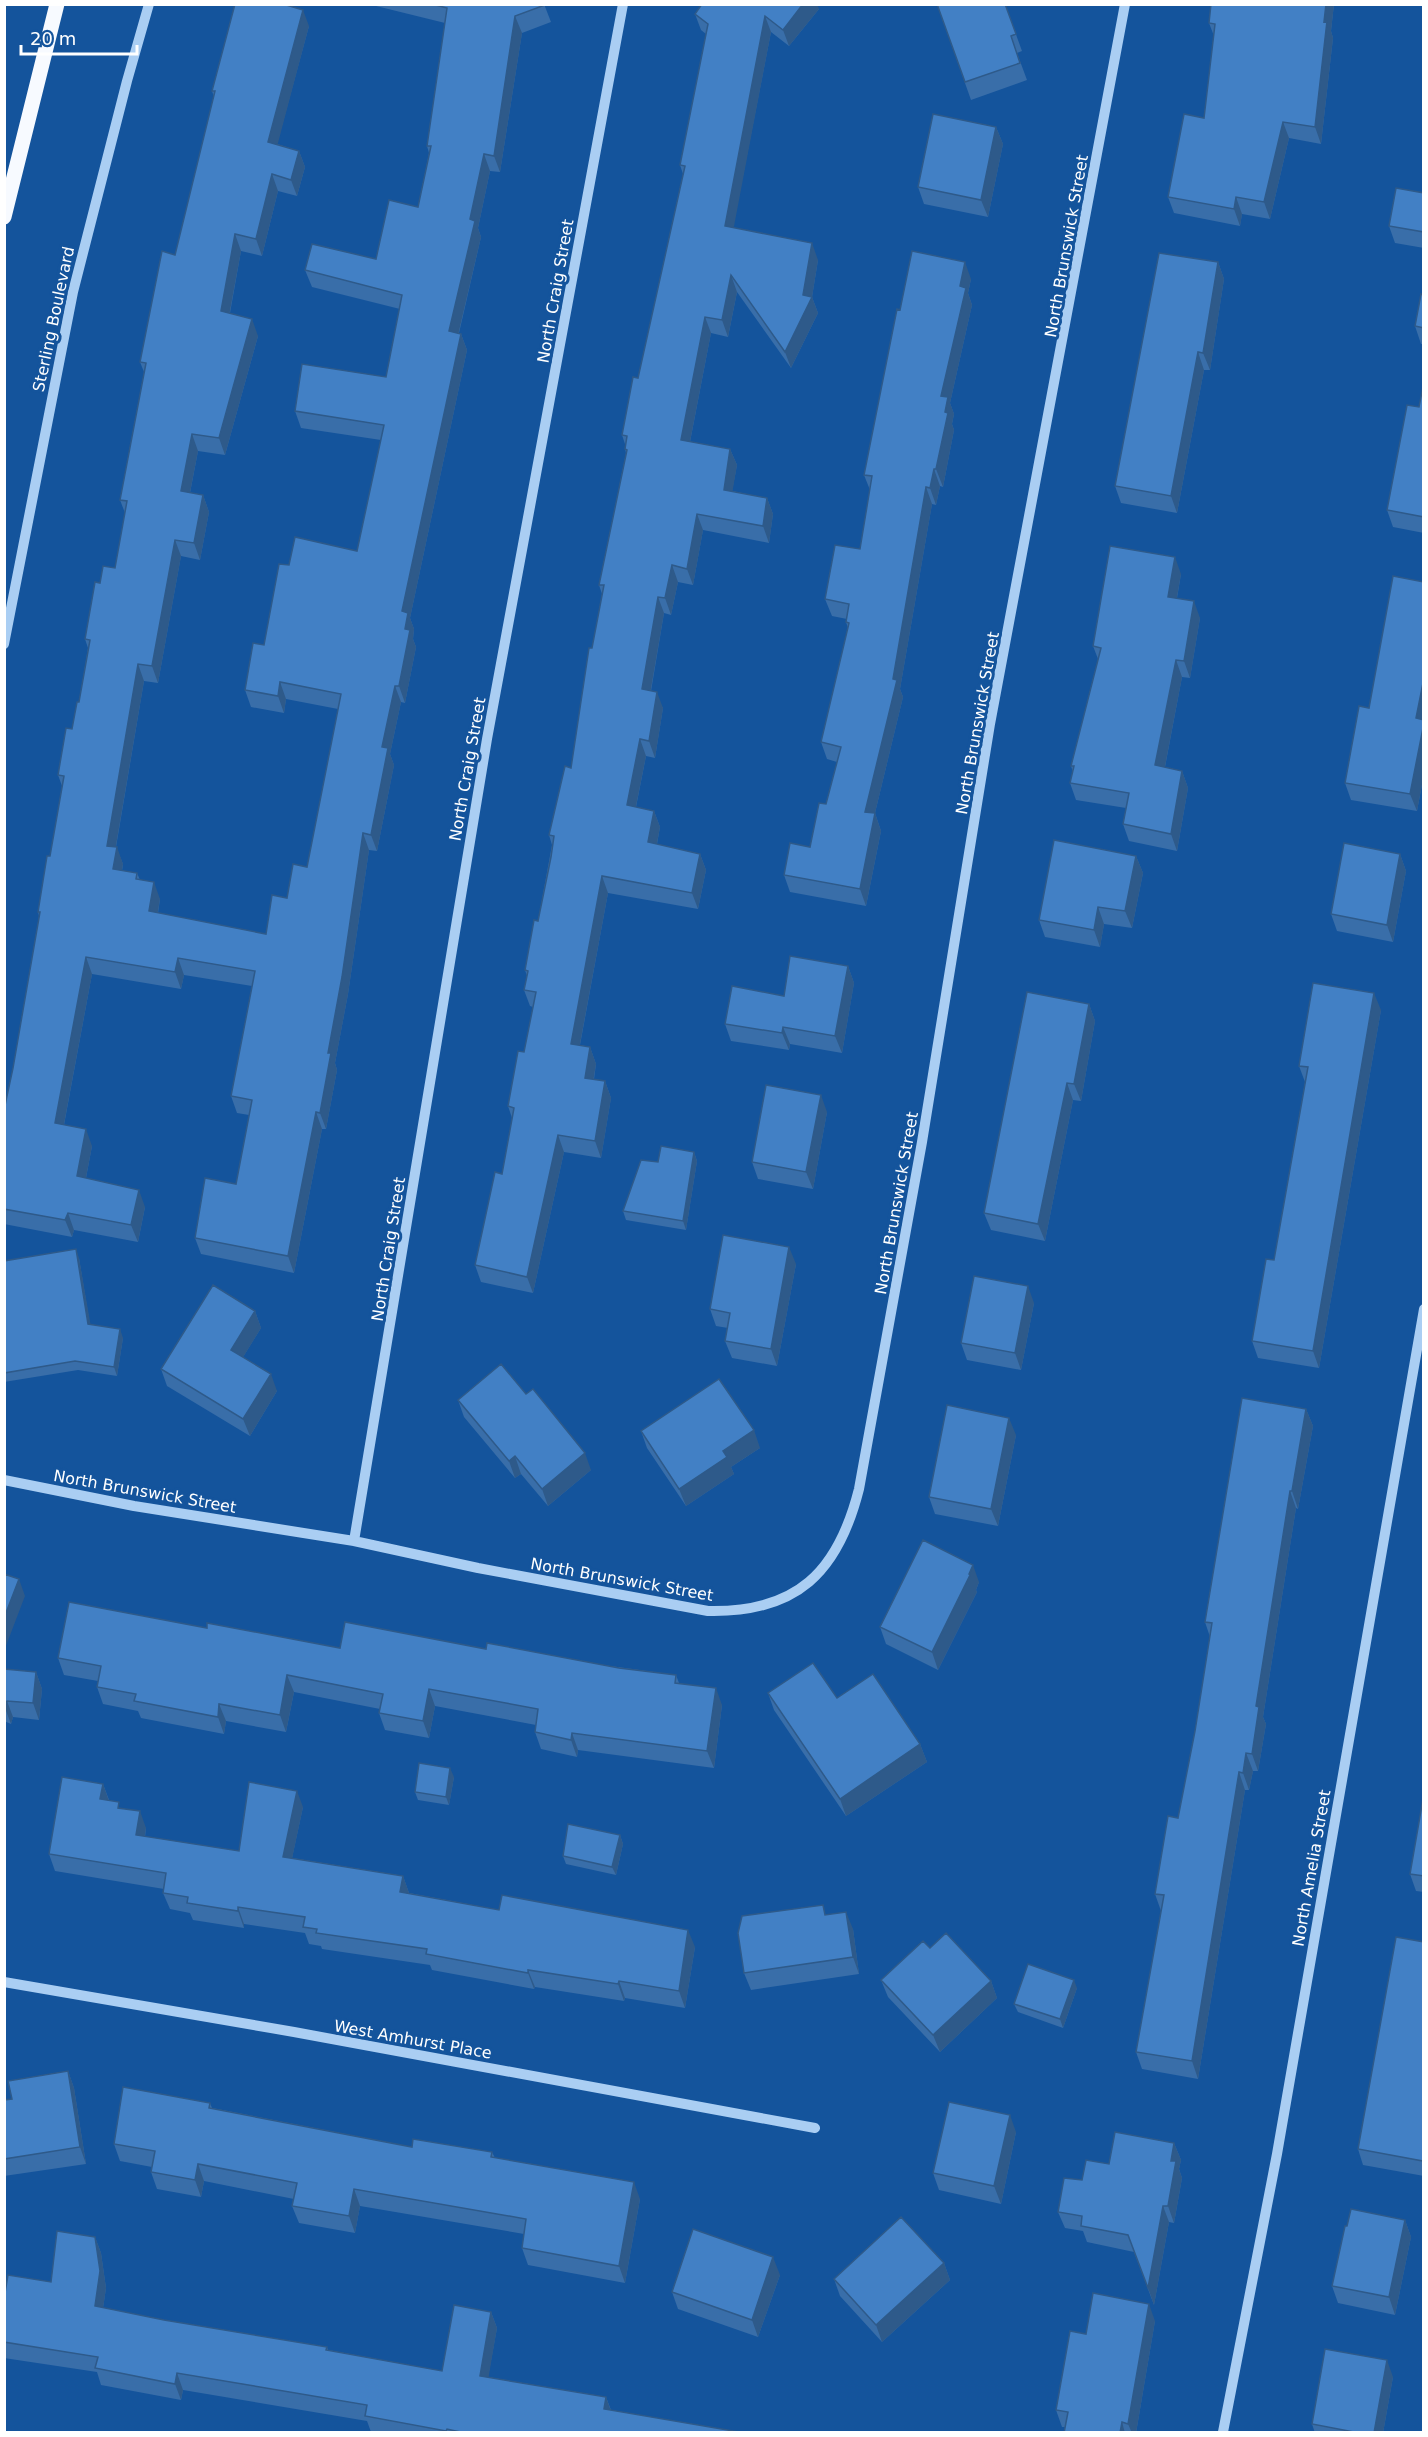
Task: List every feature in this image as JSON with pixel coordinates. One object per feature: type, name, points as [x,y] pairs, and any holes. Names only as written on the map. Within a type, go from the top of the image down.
[{"type":"main road","points":[[4,217],[57,4]]},
{"type":"street","name":"Sterling Boulevard","points":[[4,644],[73,292],[149,4]]},
{"type":"street","name":"North Craig Street","points":[[354,1541],[487,739],[623,4]]},
{"type":"street","name":"North Brunswick Street","points":[[4,1480],[134,1506],[354,1541],[478,1568],[697,1609],[738,1612],[768,1605],[793,1593],[817,1575],[831,1558],[852,1517],[859,1489],[922,1142],[990,724],[1125,4]]},
{"type":"street","name":"North Amelia Street","points":[[1223,2433],[1277,2154],[1424,1309]]},
{"type":"street","name":"West Amhurst Place","points":[[4,1982],[282,2030],[815,2128]]},
{"type":"building","points":[[235,4],[283,4],[303,10],[268,142],[299,151],[291,180],[272,174],[256,239],[235,234],[221,311],[252,319],[219,438],[192,434],[181,491],[203,495],[194,543],[175,540],[152,666],[138,664],[107,846],[117,847],[113,869],[137,873],[136,879],[154,882],[149,911],[266,934],[272,895],[287,898],[293,864],[307,867],[341,694],[280,682],[278,696],[245,690],[253,643],[264,645],[279,564],[289,565],[295,537],[357,551],[384,425],[295,411],[302,364],[386,377],[402,295],[305,270],[312,244],[376,259],[389,200],[418,207],[431,146],[427,146],[447,8],[432,4],[545,5],[515,16],[494,156],[484,154],[470,219],[475,221],[449,331],[461,334],[402,611],[408,613],[405,629],[410,630],[399,686],[395,686],[382,747],[388,748],[371,835],[363,833],[342,977],[328,1053],[331,1053],[320,1113],[316,1112],[288,1256],[195,1238],[205,1178],[236,1184],[252,1100],[231,1096],[255,971],[178,958],[175,972],[86,957],[55,1123],[86,1129],[77,1176],[139,1190],[131,1225],[68,1213],[65,1220],[4,1209],[4,1110],[40,912],[38,912],[47,856],[50,856],[64,776],[58,775],[66,728],[72,729],[77,702],[79,702],[90,640],[85,639],[95,582],[100,583],[103,566],[115,568],[127,501],[120,500],[146,363],[140,362],[162,251],[175,255],[215,91],[212,91]]},
{"type":"building","points":[[702,4],[803,4],[783,30],[765,16],[725,226],[812,243],[803,295],[812,297],[785,352],[731,275],[722,320],[705,317],[681,440],[730,449],[724,490],[767,498],[763,526],[697,514],[687,569],[672,565],[665,598],[658,597],[642,689],[657,692],[649,741],[640,739],[627,805],[654,811],[648,842],[700,854],[692,893],[602,876],[571,1044],[590,1047],[585,1078],[605,1081],[595,1141],[558,1135],[527,1277],[475,1265],[495,1172],[502,1174],[514,1108],[508,1106],[518,1051],[524,1052],[536,992],[524,990],[528,971],[525,970],[534,920],[538,921],[551,857],[554,836],[549,835],[565,766],[571,768],[589,648],[592,648],[604,585],[599,585],[627,450],[625,449],[627,436],[622,435],[633,377],[638,378],[685,166],[680,165],[708,24],[695,14]]},
{"type":"building","points":[[937,4],[1005,4],[1016,34],[1011,36],[1020,63],[965,82]]},
{"type":"building","points":[[1211,4],[1326,4],[1324,22],[1327,21],[1315,127],[1283,122],[1264,202],[1236,197],[1234,209],[1168,197],[1184,114],[1204,118],[1215,24],[1209,23]]},
{"type":"building","points":[[933,114],[996,127],[981,200],[918,187]]},
{"type":"building","points":[[1396,188],[1424,193],[1424,232],[1389,226]]},
{"type":"building","points":[[912,251],[965,262],[960,286],[966,288],[941,396],[948,397],[945,412],[948,413],[936,469],[934,469],[930,488],[926,487],[893,679],[897,680],[865,812],[875,813],[860,889],[784,875],[790,843],[810,847],[819,803],[826,804],[841,747],[821,742],[849,623],[846,622],[849,604],[825,599],[835,545],[860,549],[872,476],[864,475],[897,309],[900,310]]},
{"type":"building","points":[[1159,253],[1218,262],[1203,353],[1198,352],[1171,496],[1115,486]]},
{"type":"building","points":[[1421,294],[1424,295],[1424,328],[1415,326]]},
{"type":"building","points":[[1424,382],[1424,517],[1387,510],[1407,405],[1419,407]]},
{"type":"building","points":[[1110,546],[1175,557],[1168,597],[1194,601],[1184,661],[1176,660],[1155,765],[1182,771],[1171,834],[1123,824],[1129,793],[1070,783],[1074,766],[1071,766],[1101,648],[1093,646]]},
{"type":"building","points":[[1393,576],[1424,582],[1424,678],[1416,718],[1424,720],[1424,723],[1410,794],[1345,783],[1359,706],[1369,708]]},
{"type":"building","points":[[1054,840],[1136,856],[1125,911],[1098,907],[1094,930],[1039,920]]},
{"type":"building","points":[[1344,843],[1400,854],[1387,925],[1331,914]]},
{"type":"building","points":[[790,956],[848,966],[835,1036],[783,1027],[782,1033],[725,1024],[732,986],[784,996]]},
{"type":"building","points":[[1313,983],[1374,993],[1313,1351],[1252,1341],[1266,1259],[1274,1260],[1308,1067],[1299,1066]]},
{"type":"building","points":[[1027,992],[1089,1004],[1074,1084],[1067,1083],[1038,1224],[984,1213]]},
{"type":"building","points":[[766,1085],[821,1095],[806,1172],[752,1162]]},
{"type":"building","points":[[661,1146],[694,1152],[683,1221],[623,1211],[641,1160],[658,1162]]},
{"type":"building","points":[[723,1235],[789,1247],[771,1349],[725,1341],[730,1313],[710,1309]]},
{"type":"building","points":[[76,1249],[88,1324],[120,1329],[114,1367],[75,1361],[4,1373],[4,1261]]},
{"type":"building","points":[[974,1276],[1028,1286],[1015,1353],[961,1343]]},
{"type":"building","points":[[213,1285],[255,1311],[231,1350],[271,1374],[243,1419],[161,1369]]},
{"type":"building","points":[[501,1364],[526,1394],[533,1389],[585,1453],[542,1489],[515,1456],[509,1461],[458,1400]]},
{"type":"building","points":[[719,1379],[754,1430],[723,1451],[727,1457],[679,1489],[641,1431]]},
{"type":"building","points":[[1242,1398],[1306,1409],[1292,1491],[1290,1491],[1256,1706],[1259,1707],[1252,1754],[1246,1753],[1243,1773],[1239,1772],[1192,2061],[1136,2052],[1164,1895],[1155,1894],[1168,1816],[1178,1818],[1195,1731],[1212,1623],[1205,1622]]},
{"type":"building","points":[[947,1405],[1009,1418],[991,1509],[929,1497]]},
{"type":"building","points":[[923,1540],[973,1565],[932,1652],[880,1627]]},
{"type":"building","points":[[4,1574],[19,1579],[4,1618]]},
{"type":"building","points":[[69,1602],[207,1628],[207,1623],[340,1648],[345,1622],[486,1649],[487,1643],[619,1668],[676,1675],[675,1683],[716,1688],[707,1751],[572,1733],[571,1740],[535,1732],[538,1709],[429,1689],[423,1721],[379,1713],[383,1694],[287,1675],[280,1715],[219,1704],[218,1717],[134,1701],[136,1694],[97,1687],[101,1666],[58,1658]]},
{"type":"building","points":[[813,1663],[837,1698],[873,1674],[920,1744],[840,1799],[768,1693]]},
{"type":"building","points":[[4,1669],[36,1672],[33,1703],[7,1701],[4,1707]]},
{"type":"building","points":[[419,1763],[450,1768],[446,1797],[415,1792]]},
{"type":"building","points":[[62,1777],[103,1784],[100,1799],[119,1802],[118,1808],[140,1811],[136,1835],[239,1851],[249,1782],[297,1791],[283,1857],[403,1876],[400,1892],[499,1910],[502,1895],[688,1930],[679,1991],[528,1970],[528,1973],[426,1954],[427,1949],[316,1933],[317,1929],[303,1927],[305,1917],[238,1907],[238,1911],[187,1903],[188,1897],[163,1893],[166,1873],[49,1854]]},
{"type":"building","points":[[1424,1793],[1424,1876],[1410,1874]]},
{"type":"building","points":[[568,1824],[620,1835],[612,1867],[563,1856]]},
{"type":"building","points":[[823,1905],[825,1915],[846,1912],[853,1957],[744,1973],[738,1933],[742,1916]]},
{"type":"building","points":[[946,1933],[991,1981],[933,2035],[881,1980],[923,1941],[930,1948]]},
{"type":"building","points":[[1396,1937],[1424,1942],[1423,2161],[1358,2149]]},
{"type":"building","points":[[1028,1964],[1074,1980],[1060,2019],[1014,2004]]},
{"type":"building","points":[[68,2071],[80,2147],[4,2159],[4,2100],[12,2099],[8,2081]]},
{"type":"building","points":[[123,2087],[210,2103],[209,2108],[412,2147],[413,2139],[492,2152],[491,2157],[634,2182],[619,2266],[522,2248],[526,2219],[354,2189],[349,2216],[292,2206],[297,2183],[198,2164],[195,2180],[151,2172],[155,2151],[114,2144]]},
{"type":"building","points":[[949,2102],[1010,2115],[994,2186],[933,2173]]},
{"type":"building","points":[[1115,2132],[1174,2143],[1171,2161],[1176,2161],[1168,2206],[1163,2206],[1148,2288],[1128,2235],[1081,2226],[1082,2216],[1058,2212],[1064,2178],[1082,2180],[1086,2160],[1109,2164]]},
{"type":"building","points":[[1351,2209],[1405,2220],[1389,2297],[1332,2286]]},
{"type":"building","points":[[901,2217],[944,2263],[876,2325],[834,2279]]},
{"type":"building","points":[[693,2229],[773,2257],[752,2320],[672,2292]]},
{"type":"building","points":[[57,2231],[95,2237],[100,2271],[95,2306],[327,2347],[326,2350],[442,2371],[454,2305],[491,2312],[480,2376],[606,2397],[604,2409],[745,2433],[465,2433],[447,2429],[446,2431],[365,2416],[367,2405],[177,2373],[175,2384],[95,2368],[98,2357],[4,2342],[4,2293],[8,2275],[51,2282]]},
{"type":"building","points":[[1093,2293],[1149,2304],[1128,2424],[1122,2422],[1120,2433],[1064,2433],[1068,2412],[1056,2410],[1070,2331],[1086,2334]]},
{"type":"building","points":[[1325,2349],[1387,2360],[1374,2433],[1359,2433],[1312,2424]]}]
